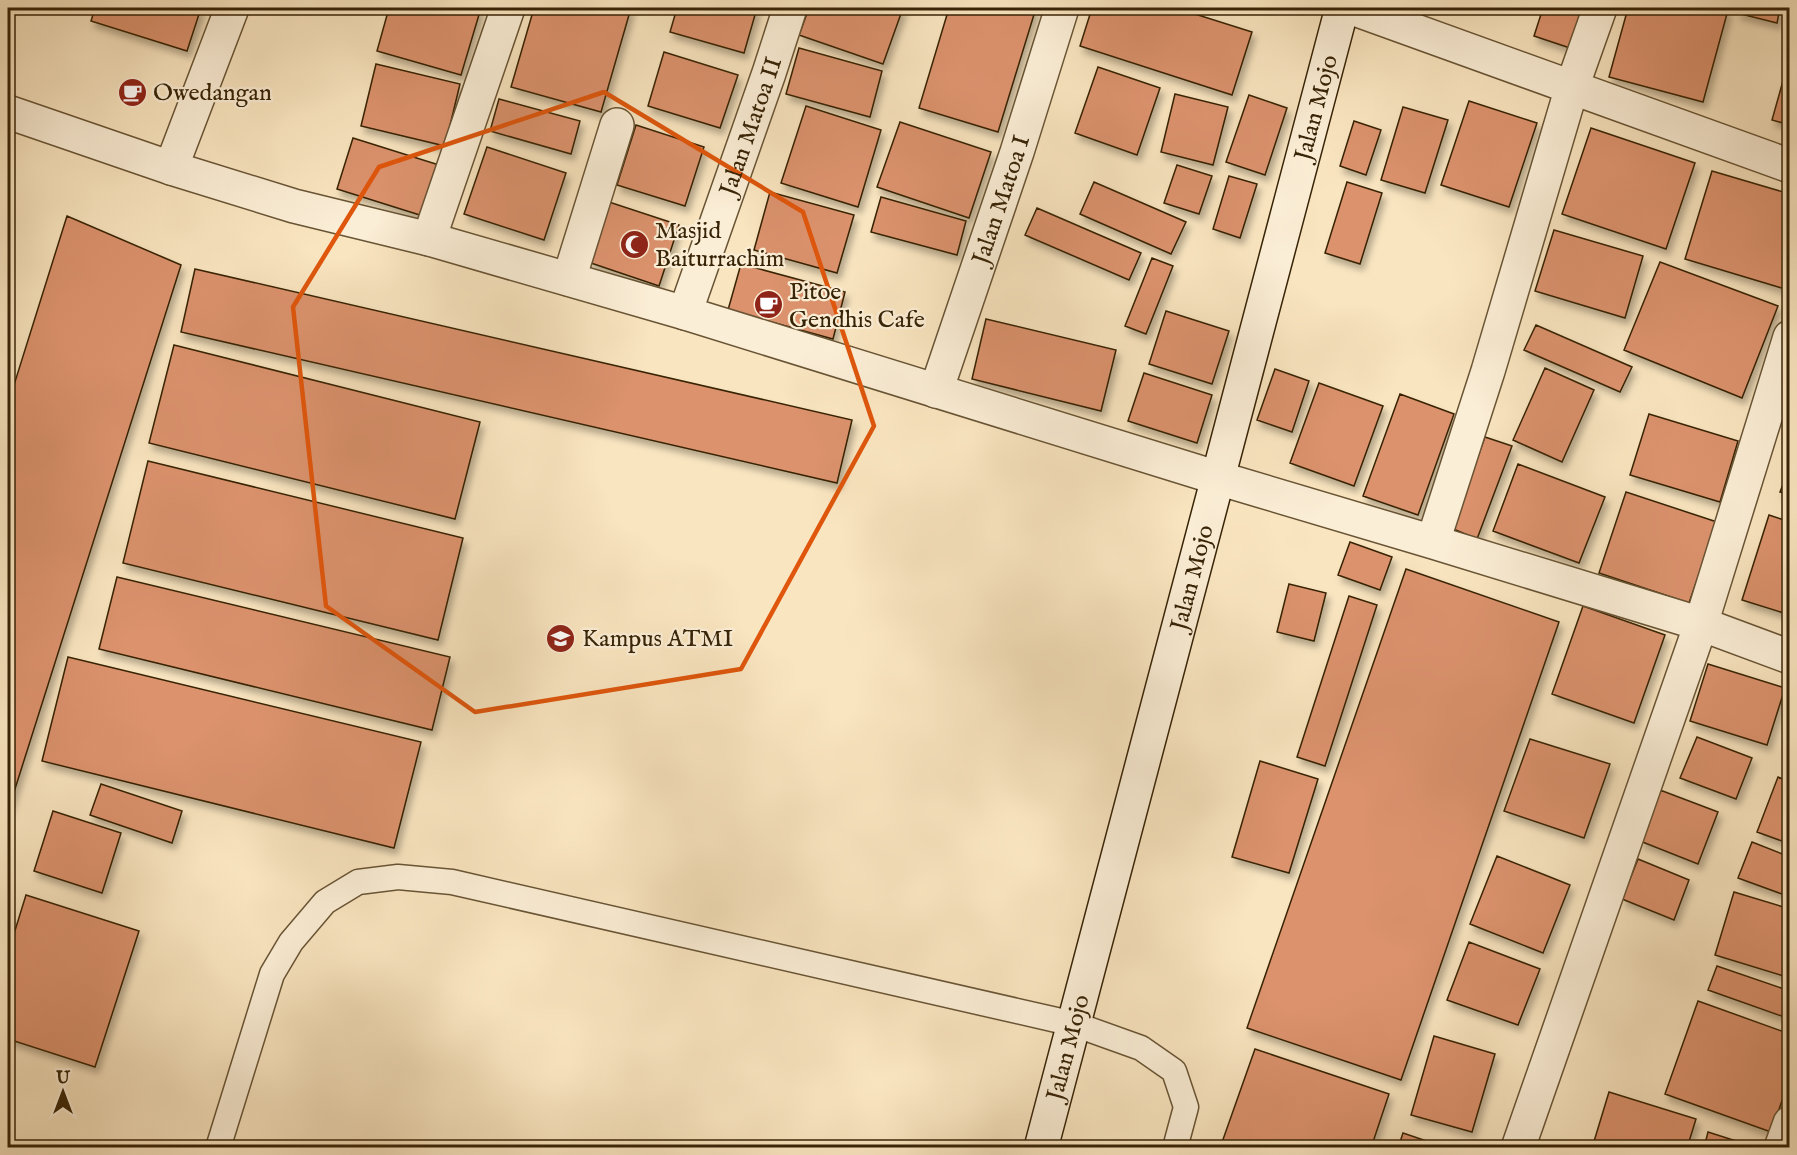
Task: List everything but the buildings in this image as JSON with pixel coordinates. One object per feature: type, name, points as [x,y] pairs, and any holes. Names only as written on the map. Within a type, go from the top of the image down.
[{"type":"street","points":[[171,168],[232,8]]},
{"type":"street","points":[[429,239],[508,8]]},
{"type":"street","name":"Jalan Matoa II","points":[[686,313],[790,8]]},
{"type":"street","name":"Jalan Matoa I","points":[[936,391],[1017,152],[1062,8]]},
{"type":"street","name":"Jalan Mojo","points":[[1041,1148],[1341,8]]},
{"type":"street","points":[[1352,8],[1790,166]]},
{"type":"street","points":[[1438,526],[1488,371],[1572,87],[1600,8]]},
{"type":"street","points":[[8,112],[171,168],[294,206],[429,239],[686,313],[1218,478],[1701,624],[1790,657]]},
{"type":"street","points":[[569,279],[616,125]]},
{"type":"street","points":[[1518,1148],[1701,624],[1790,337]]},
{"type":"street","points":[[1781,1148],[1790,1124]]},
{"type":"lane","points":[[218,1148],[272,974],[291,942],[326,902],[358,882],[398,877],[452,882],[1074,1024],[1141,1048],[1174,1071],[1186,1107],[1175,1148]]},
{"type":"highlighted area","points":[[604,92],[803,212],[874,426],[741,669],[475,712],[326,606],[293,307],[379,167]]},
{"type":"place","name":"Owedangan","points":[[132,92]]},
{"type":"place","name":"Masjid Baiturrachim","points":[[634,244]]},
{"type":"place","name":"Pitoe Gendhis Cafe","points":[[768,305]]},
{"type":"place","name":"Kampus ATMI","points":[[561,638]]}]
